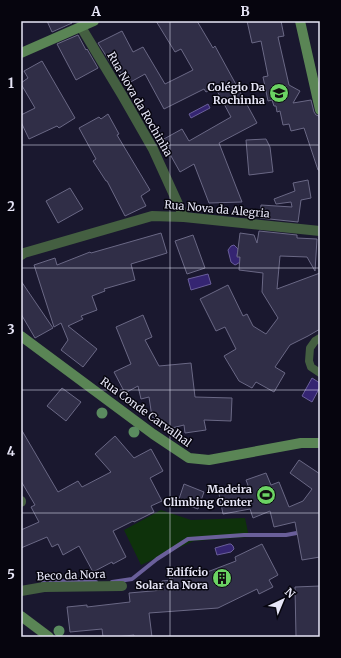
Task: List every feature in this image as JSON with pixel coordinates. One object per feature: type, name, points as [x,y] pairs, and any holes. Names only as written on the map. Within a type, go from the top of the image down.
[{"type":"street","points":[[21,53],[94,21]]},
{"type":"street","points":[[300,21],[320,110]]},
{"type":"street","name":"Rua Nova da Rochinha","points":[[81,27],[153,149],[184,217]]},
{"type":"street","name":"Rua Nova da Alegria","points":[[21,255],[152,216],[184,217],[320,231]]},
{"type":"street","name":"Rua Conde Carvalhal","points":[[21,336],[153,434],[189,458],[209,460],[301,443],[320,443]]},
{"type":"street","name":"Beco da Nora","points":[[21,591],[44,587],[122,586]]},
{"type":"street","points":[[21,616],[49,637]]},
{"type":"lane","points":[[320,338],[315,341],[310,348],[309,361],[311,367],[320,373]]},
{"type":"green space","points":[[161,510],[191,520],[245,518],[249,537],[194,541],[141,565],[124,530]]},
{"type":"shaded area","points":[[208,104],[210,108],[191,118],[189,114]]},
{"type":"shaded area","points":[[234,245],[238,249],[237,256],[240,257],[240,262],[235,265],[231,262],[228,250]]},
{"type":"shaded area","points":[[208,274],[211,284],[191,290],[188,279]]},
{"type":"shaded area","points":[[312,378],[320,383],[320,387],[312,402],[302,396]]},
{"type":"shaded area","points":[[229,544],[233,546],[234,549],[231,552],[217,555],[215,548]]},
{"type":"building","points":[[47,21],[71,21],[72,23],[52,32]]},
{"type":"building","points":[[156,21],[197,21],[213,48],[215,46],[257,123],[219,143],[242,202],[209,203],[194,164],[180,172],[162,140],[182,129],[189,141],[231,117],[215,87],[206,92],[204,89],[164,109],[145,74],[127,84],[113,60],[110,62],[98,43],[122,31],[133,52],[143,47],[165,84],[193,70],[181,49],[175,52]]},
{"type":"building","points":[[247,21],[281,21],[284,36],[278,37],[289,85],[300,91],[293,103],[311,100],[314,112],[319,116],[320,170],[318,170],[304,128],[291,131],[289,124],[283,125],[280,111],[277,112],[276,106],[274,106],[272,100],[268,101],[263,77],[268,76],[261,41],[252,43]]},
{"type":"building","points":[[78,35],[98,68],[76,80],[57,44]]},
{"type":"building","points":[[42,61],[75,118],[59,128],[57,126],[29,139],[21,122],[21,115],[35,108],[21,83],[28,78],[24,71]]},
{"type":"building","points":[[108,114],[119,134],[117,135],[150,190],[141,196],[146,206],[125,216],[107,181],[93,161],[96,159],[79,128],[99,117],[101,119]]},
{"type":"building","points":[[266,139],[270,147],[273,172],[249,175],[246,140]]},
{"type":"building","points":[[308,180],[311,198],[301,200],[298,222],[260,218],[261,205],[292,207],[291,202],[276,204],[274,199],[295,191],[293,183]]},
{"type":"building","points":[[70,188],[83,209],[58,223],[46,201]]},
{"type":"building","points":[[259,231],[297,235],[297,238],[317,239],[315,271],[307,257],[280,256],[277,289],[320,273],[320,329],[290,345],[275,367],[285,373],[274,392],[256,382],[252,388],[239,381],[224,356],[236,349],[225,327],[216,331],[200,299],[228,285],[243,316],[247,314],[253,326],[266,334],[278,318],[262,292],[263,273],[239,270],[240,257],[237,257],[240,233],[254,235],[257,243]]},
{"type":"building","points":[[161,233],[167,253],[131,264],[135,280],[104,289],[105,291],[92,296],[97,310],[81,316],[83,319],[68,326],[97,349],[83,367],[61,350],[68,340],[61,323],[54,327],[34,265],[55,258],[57,265],[90,252],[91,253]]},
{"type":"building","points":[[193,235],[205,268],[187,274],[175,241]]},
{"type":"building","points":[[21,281],[53,328],[35,338],[21,314]]},
{"type":"building","points":[[143,315],[152,337],[145,340],[159,366],[191,363],[195,397],[232,398],[231,421],[204,420],[206,430],[185,433],[184,425],[172,428],[152,417],[149,397],[141,399],[138,386],[125,393],[114,372],[131,364],[116,327]]},
{"type":"building","points":[[62,388],[81,402],[66,421],[47,406]]},
{"type":"building","points":[[21,429],[58,492],[78,481],[82,487],[111,472],[95,454],[115,436],[134,458],[151,449],[163,471],[150,478],[162,501],[151,506],[154,512],[113,531],[126,557],[113,564],[112,562],[93,572],[79,546],[63,555],[58,544],[52,547],[47,537],[21,548],[21,530],[39,522],[31,507],[35,505],[21,481]]},
{"type":"building","points":[[299,460],[320,474],[320,557],[302,560],[295,522],[274,527],[270,511],[253,518],[250,509],[223,514],[219,494],[249,488],[246,480],[266,473],[271,485],[279,482],[289,507],[303,501],[312,489],[290,473]]},
{"type":"building","points":[[184,484],[204,492],[198,509],[178,502]]},
{"type":"building","points":[[262,544],[278,575],[269,580],[273,587],[259,594],[257,589],[218,608],[149,613],[152,637],[134,637],[134,635],[103,637],[102,629],[70,632],[67,607],[87,605],[87,607],[130,602],[129,593],[163,590],[162,581],[172,580],[172,576],[202,574],[236,561],[235,557]]},
{"type":"building","points":[[320,586],[320,637],[296,637],[295,587]]},
{"type":"waterway","points":[[112,582],[132,579],[157,559],[188,539],[244,535],[286,535],[302,532]]},
{"type":"waterway","points":[[43,583],[49,581],[96,582]]},
{"type":"place","name":"Colégio Da Rochinha","points":[[279,93]]},
{"type":"place","name":"Madeira Climbing Center","points":[[266,495]]},
{"type":"place","name":"Edifício Solar da Nora","points":[[222,578]]}]
